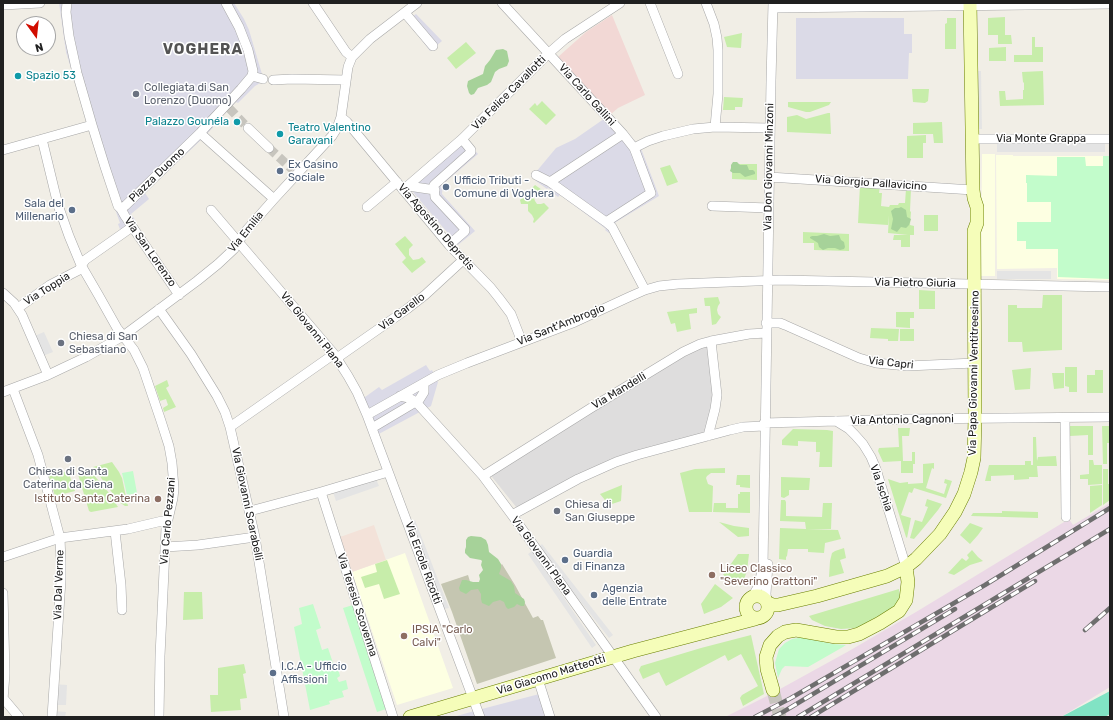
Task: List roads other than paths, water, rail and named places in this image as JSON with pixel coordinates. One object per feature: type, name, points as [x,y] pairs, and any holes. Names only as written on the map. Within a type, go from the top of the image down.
[{"type":"street","points":[[7,4],[40,3]]},
{"type":"street","name":"Piazza Duomo","points":[[67,3],[66,16],[70,47],[92,125],[118,206],[121,209],[228,106],[252,76]]},
{"type":"street","points":[[226,3],[239,27],[248,50],[253,71],[252,76],[263,79]]},
{"type":"street","points":[[313,3],[345,50],[352,57]]},
{"type":"street","name":"Via Emilia","points":[[3,392],[48,375],[86,357],[123,336],[218,264],[239,242],[244,233],[274,199],[294,172],[332,136],[342,117],[348,67],[352,57],[370,39],[417,3]]},
{"type":"street","name":"Via Carlo Gallini","points":[[502,3],[623,134],[634,148],[651,193],[606,222]]},
{"type":"street","name":"Via Felice Cavallotti","points":[[366,207],[403,186],[462,139],[565,39],[620,3]]},
{"type":"street","points":[[650,3],[678,74]]},
{"type":"street","points":[[706,3],[714,24],[718,44],[718,90],[715,126]]},
{"type":"street","points":[[773,5],[958,6],[970,4],[1110,4]]},
{"type":"street","name":"Via Papa Giovanni Ventitreesimo","points":[[767,602],[772,605],[778,605],[817,596],[887,576],[906,567],[916,559],[940,534],[961,501],[968,482],[974,458],[976,418],[974,231],[971,223],[970,207],[973,194],[970,4]]},
{"type":"street","name":"Via Don Giovanni Minzoni","points":[[693,635],[734,616],[749,601],[758,587],[762,570],[773,5]]},
{"type":"street","points":[[405,12],[433,46]]},
{"type":"street","points":[[273,80],[346,80]]},
{"type":"street","name":"Via Agostino Depretis","points":[[342,117],[403,186],[449,245],[491,288],[511,314],[522,342]]},
{"type":"street","points":[[3,150],[92,125]]},
{"type":"street","points":[[634,148],[648,141],[692,129],[715,126],[770,128]]},
{"type":"street","points":[[248,128],[269,148]]},
{"type":"street","points":[[200,133],[274,199]]},
{"type":"street","points":[[550,182],[623,134]]},
{"type":"street","name":"Via Carlo Pezzani","points":[[42,139],[58,205],[81,265],[117,328],[134,350],[148,380],[169,446],[174,488],[167,522],[165,547],[159,717]]},
{"type":"street","points":[[449,245],[465,231],[465,229],[435,197],[434,185],[471,152],[462,139]]},
{"type":"street","name":"Via Monte Grappa","points":[[972,139],[1110,139]]},
{"type":"street","points":[[536,175],[550,182],[612,227],[645,290]]},
{"type":"street","name":"Via Giorgio Pallavicino","points":[[769,177],[973,194]]},
{"type":"street","points":[[403,186],[435,190]]},
{"type":"street","points":[[712,206],[769,208]]},
{"type":"street","name":"Via San Lorenzo","points":[[121,209],[124,216],[179,294]]},
{"type":"street","name":"Via Giovanni Plana","points":[[211,210],[335,356],[357,392],[372,428]]},
{"type":"street","name":"Via Toppia","points":[[18,308],[61,279],[79,270],[85,260],[132,227]]},
{"type":"street","name":"Via Garello","points":[[230,427],[335,356],[407,310],[463,260]]},
{"type":"street","name":"Via Sant'Ambrogio","points":[[367,415],[438,375],[588,316],[645,290],[659,286],[678,284],[767,279]]},
{"type":"street","name":"Via Pietro Giuria","points":[[767,279],[1110,287]]},
{"type":"street","points":[[3,293],[18,308],[22,315],[48,375]]},
{"type":"street","name":"Via Giovanni Scarabelli","points":[[159,310],[191,354],[225,412],[230,427],[255,537],[284,717]]},
{"type":"street","name":"Via Capri","points":[[766,323],[780,323],[859,358],[876,363],[907,366],[975,363]]},
{"type":"street","name":"Via Mandelli","points":[[483,476],[665,362],[700,344],[749,334],[766,333]]},
{"type":"street","points":[[708,436],[717,394],[711,341]]},
{"type":"street","points":[[372,428],[416,402],[422,395],[424,382]]},
{"type":"street","name":"Via Dal Verme","points":[[13,389],[38,455],[60,538],[61,568],[52,717]]},
{"type":"street","points":[[400,396],[409,398],[416,402]]},
{"type":"street","name":"Via Giovanni Plana","points":[[416,402],[483,476],[656,717]]},
{"type":"street","name":"Via Antonio Cagnoni","points":[[512,515],[578,479],[616,462],[743,427],[764,424],[916,418],[1110,417]]},
{"type":"street","points":[[1064,418],[1066,517]]},
{"type":"street","name":"Via Ischia","points":[[836,421],[849,429],[855,435],[871,457],[906,567]]},
{"type":"street","name":"Via Ercole Ricotti","points":[[372,428],[480,717]]},
{"type":"street","points":[[250,511],[388,472]]},
{"type":"street","name":"Via Teresio Scovenna","points":[[321,492],[393,717]]},
{"type":"street","points":[[3,557],[60,538],[128,529],[162,521],[167,522]]},
{"type":"street","name":"Via Don Giovanni Minzoni","points":[[760,618],[768,609],[766,594],[768,550],[763,528]]},
{"type":"street","points":[[115,531],[121,585],[122,610]]},
{"type":"street","points":[[165,547],[198,545],[255,537]]},
{"type":"street","points":[[773,690],[767,669],[766,657],[770,645],[778,636],[785,632],[796,630],[836,637],[848,637],[859,634],[880,623],[898,611],[904,603],[908,582],[906,567]]},
{"type":"street","points":[[3,593],[5,674],[3,699],[19,717]]},
{"type":"street","points":[[760,618],[750,617],[747,613],[749,601],[756,596],[760,596],[767,602]]},
{"type":"street","name":"Via Papa Giovanni Ventitreesimo","points":[[760,618],[817,596]]},
{"type":"street","points":[[693,635],[760,618]]},
{"type":"street","name":"Via Giacomo Matteotti","points":[[410,717],[693,635]]},
{"type":"street","points":[[538,679],[550,717]]},
{"type":"tunnel","points":[[229,108],[248,128]]},
{"type":"tunnel","points":[[269,148],[293,170]]},
{"type":"tunnel","points":[[773,690],[780,717]]},
{"type":"railway","points":[[755,717],[791,698],[985,585],[1110,508]]},
{"type":"railway","points":[[798,717],[1110,529]]},
{"type":"railway","points":[[811,717],[1035,581]]},
{"type":"railway","points":[[1085,630],[1110,608]]},
{"type":"railway","points":[[773,717],[955,609]]},
{"type":"place","name":"Spazio 53","points":[[18,76]]},
{"type":"place","name":"Collegiata di San Lorenzo (Duomo)","points":[[136,94]]},
{"type":"place","name":"Palazzo Gounéla","points":[[237,122]]},
{"type":"place","name":"Teatro Valentino Garavani","points":[[280,134]]},
{"type":"place","name":"Ex Casino Sociale","points":[[280,171]]},
{"type":"place","name":"Ufficio Tributi - Comune di Voghera","points":[[446,187]]},
{"type":"place","name":"Sala del Millenario","points":[[72,210]]},
{"type":"place","name":"Chiesa di San Sebastiano","points":[[61,343]]},
{"type":"place","name":"Chiesa di Santa Caterina da Siena","points":[[68,459]]},
{"type":"place","name":"Istituto Santa Caterina","points":[[158,499]]},
{"type":"place","name":"Chiesa di San Giuseppe","points":[[557,511]]},
{"type":"place","name":"Guardia di Finanza","points":[[565,560]]},
{"type":"place","name":"Liceo Classico \"Severino Grattoni\"","points":[[712,575]]},
{"type":"place","name":"Agenzia delle Entrate","points":[[594,595]]},
{"type":"place","name":"IPSIA \"Carlo Calvi\"","points":[[404,636]]},
{"type":"place","name":"I.C.A - Ufficio Affissioni","points":[[273,673]]},
{"type":"district","name":"VOGHERA","points":[[203,50]]}]
